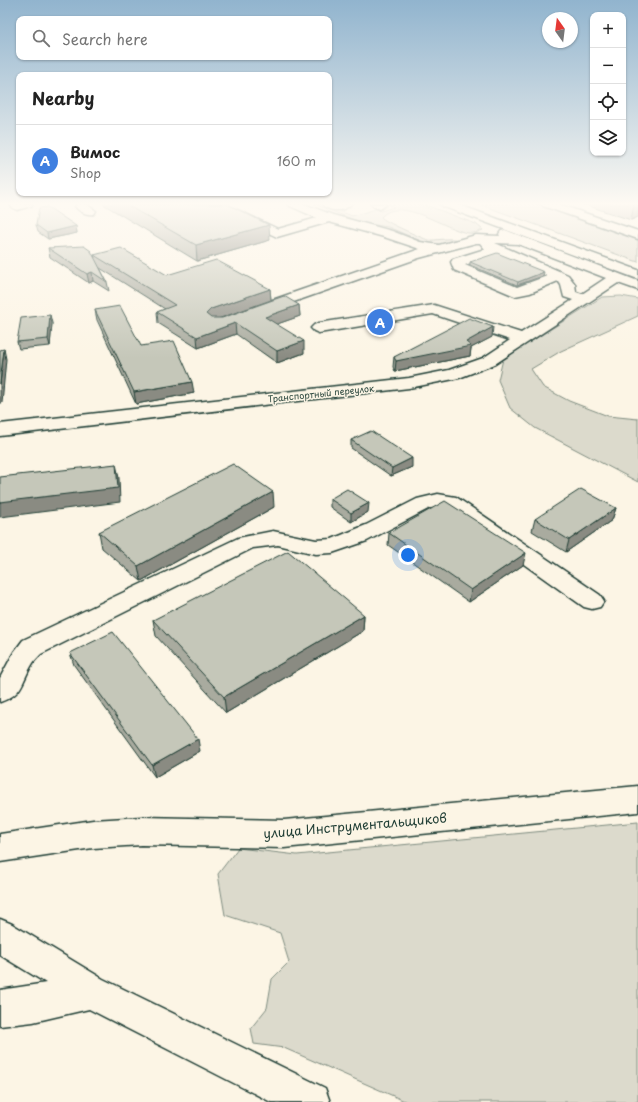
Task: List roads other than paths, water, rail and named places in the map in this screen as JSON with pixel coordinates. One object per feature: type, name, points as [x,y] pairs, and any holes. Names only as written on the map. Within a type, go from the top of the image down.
[{"type":"main road","points":[[247,314],[413,255]]},
{"type":"main road","points":[[478,255],[458,262],[459,267],[515,292],[525,290],[559,276]]},
{"type":"main road","points":[[512,255],[564,278],[568,284],[569,294],[584,299]]},
{"type":"main road","points":[[558,255],[638,286]]},
{"type":"main road","points":[[575,255],[638,275]]},
{"type":"main road","points":[[609,255],[638,266]]},
{"type":"main road","name":"Транспортный переулок","points":[[0,430],[409,383],[453,374],[489,361],[616,278]]},
{"type":"main road","points":[[319,328],[434,309],[523,339]]},
{"type":"main road","points":[[0,692],[6,689],[15,678],[22,660],[32,647],[246,543],[265,539],[276,539],[321,547],[342,544],[424,503],[438,500],[449,502],[592,601]]},
{"type":"main road","name":"улица Инструментальщиков","points":[[0,848],[93,834],[135,832],[284,834],[638,799]]},
{"type":"main road","points":[[0,936],[91,992],[311,1102]]},
{"type":"main road","points":[[0,1008],[33,1004],[91,992]]},
{"type":"place","name":"Вимос","points":[[380,322]]}]
